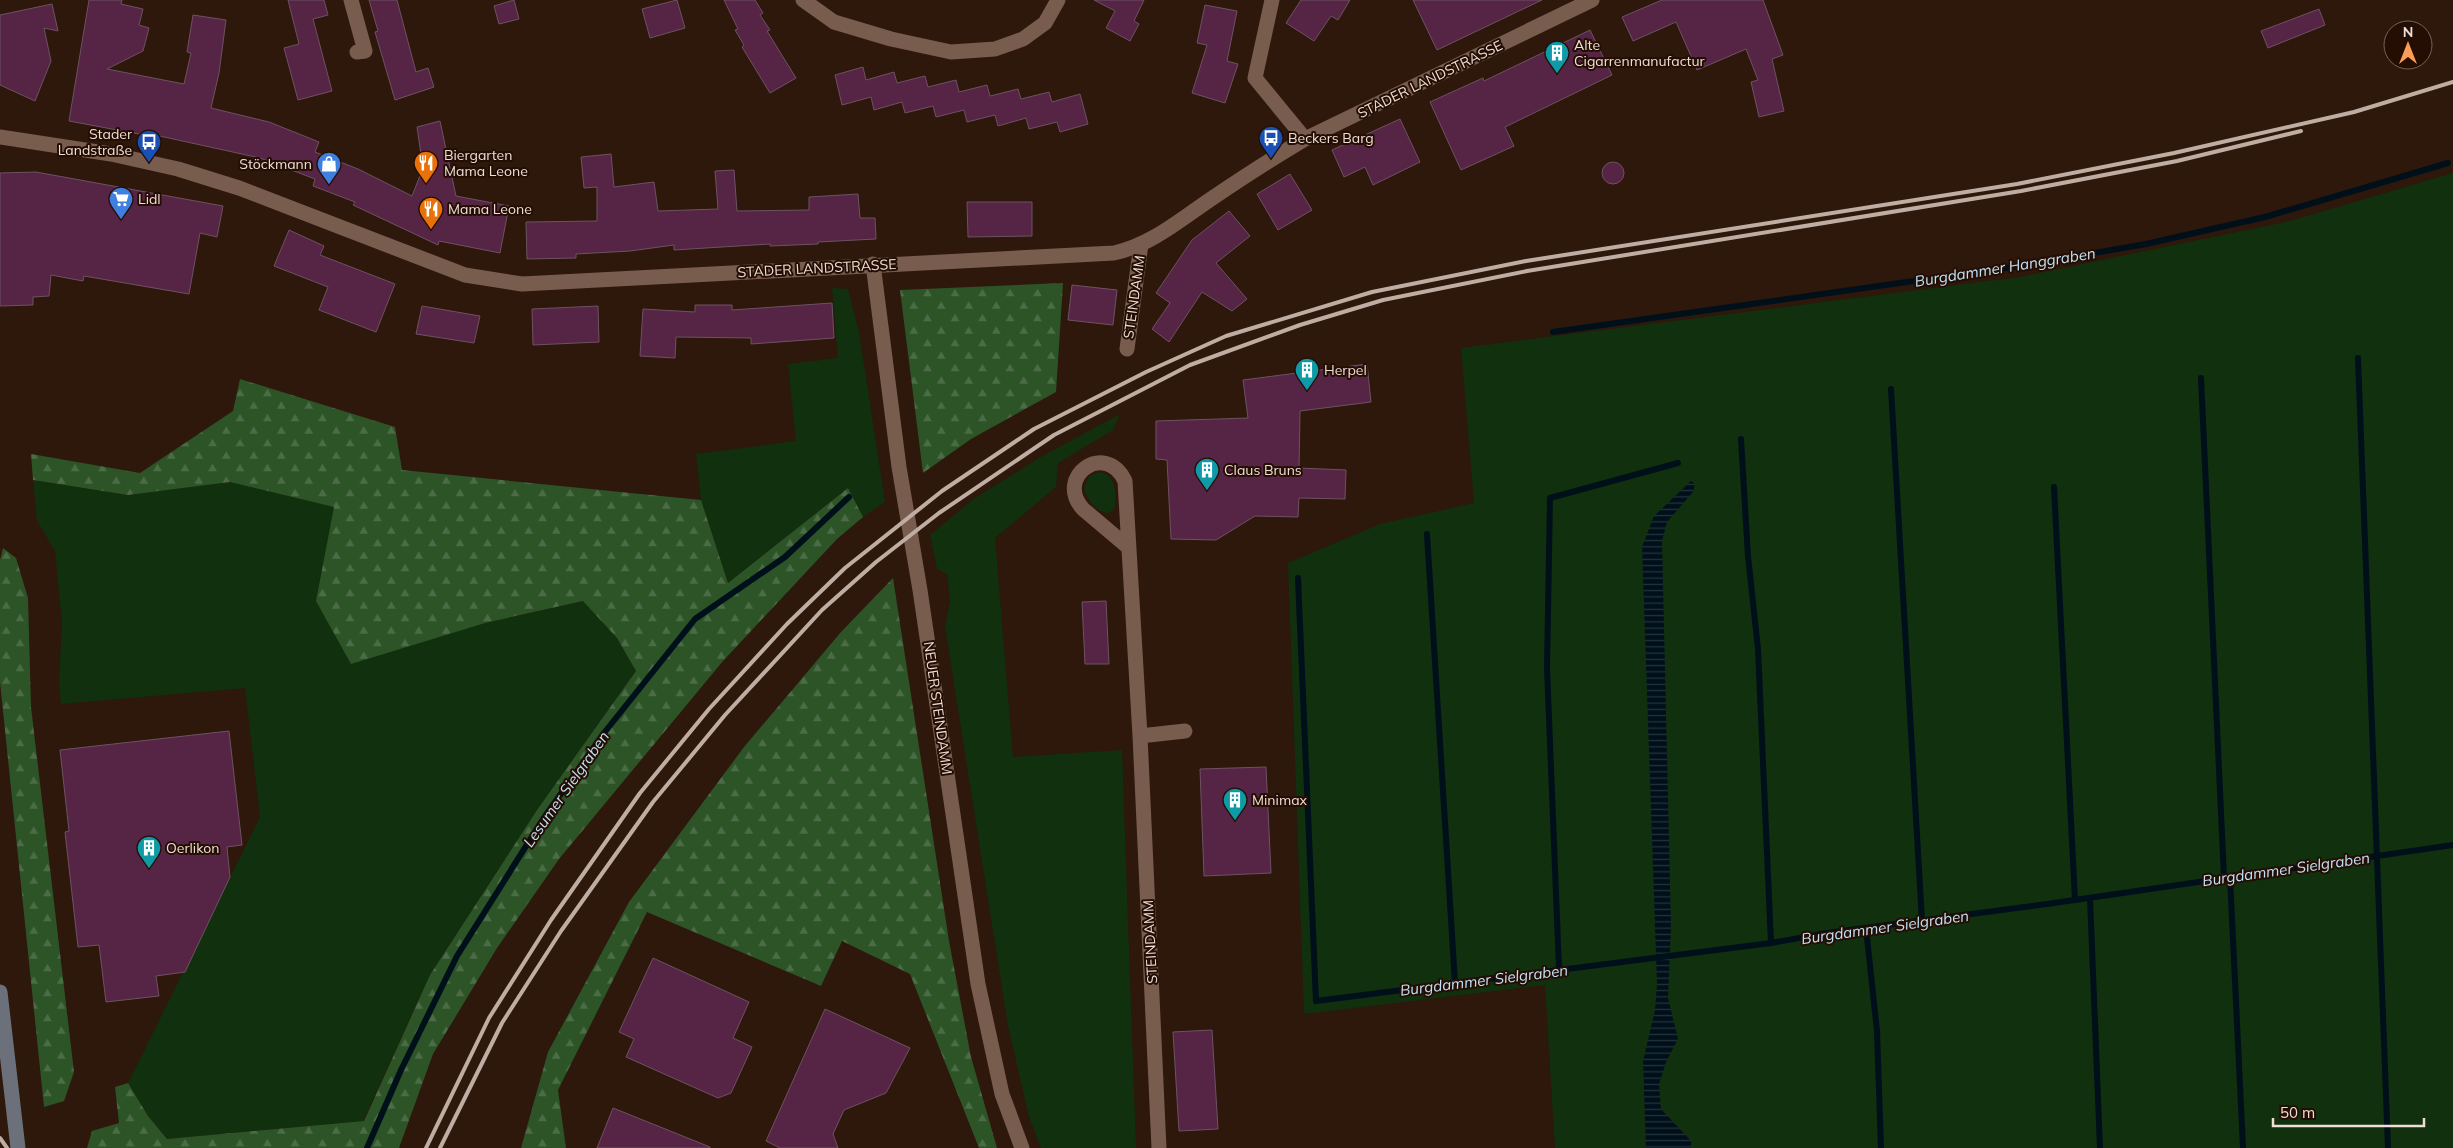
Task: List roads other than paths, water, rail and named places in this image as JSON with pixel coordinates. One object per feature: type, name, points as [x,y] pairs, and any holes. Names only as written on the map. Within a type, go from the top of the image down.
[{"type":"main road","points":[[0,992],[18,1148]]},
{"type":"street","points":[[352,0],[365,50],[357,52]]},
{"type":"street","points":[[803,0],[834,22],[891,39],[951,52],[995,48],[1023,39],[1045,22],[1058,0]]},
{"type":"street","points":[[1272,0],[1255,78],[1305,139]]},
{"type":"street","name":"STADER LANDSTRASSE","points":[[0,137],[111,154],[178,169],[238,188],[465,275],[522,284],[873,264],[1114,253],[1141,244],[1158,235],[1266,162],[1305,139],[1592,0]]},
{"type":"street","name":"STEINDAMM","points":[[1126,349],[1141,244]]},
{"type":"street","name":"NEUER STEINDAMM","points":[[873,264],[899,467],[920,590],[978,984],[1002,1094],[1022,1148]]},
{"type":"street","name":"STEINDAMM","points":[[1128,547],[1082,508],[1077,501],[1074,492],[1076,479],[1088,465],[1105,463],[1114,466],[1125,481],[1140,736],[1159,1148]]},
{"type":"street","points":[[1140,736],[1185,731]]},
{"type":"water","points":[[1691,481],[1695,484],[1693,492],[1667,522],[1662,541],[1671,927],[1668,998],[1678,1039],[1666,1062],[1659,1084],[1661,1109],[1691,1141],[1691,1148],[1646,1148],[1643,1061],[1655,1010],[1657,984],[1642,547],[1654,516]]},
{"type":"waterway","name":"Burgdammer Hanggraben","points":[[1553,332],[2020,266],[2146,244],[2265,217],[2448,163]]},
{"type":"waterway","points":[[2358,358],[2388,1148]]},
{"type":"waterway","points":[[2201,378],[2224,878]]},
{"type":"waterway","points":[[1891,389],[1922,921]]},
{"type":"waterway","points":[[1741,439],[1748,556],[1758,649],[1771,943]]},
{"type":"waterway","points":[[1559,969],[1547,668],[1550,498],[1678,463]]},
{"type":"waterway","points":[[2054,487],[2075,900]]},
{"type":"waterway","name":"Lesumer Sielgraben","points":[[367,1148],[401,1070],[457,956],[543,819],[604,733],[695,619],[785,557],[849,497]]},
{"type":"waterway","points":[[1427,534],[1455,983]]},
{"type":"waterway","name":"Burgdammer Sielgraben","points":[[1298,578],[1316,1001],[1771,943],[1827,933],[2047,904],[2453,845]]},
{"type":"waterway","points":[[2230,877],[2243,1148]]},
{"type":"waterway","points":[[2090,898],[2100,1148]]},
{"type":"waterway","points":[[1866,928],[1877,1031],[1881,1148]]},
{"type":"railway","points":[[426,1148],[489,1018],[551,920],[640,793],[709,709],[787,624],[845,568],[942,491],[1034,429],[1146,372],[1226,336],[1372,292],[1526,261],[2017,184],[2174,153],[2354,112],[2453,82]]},
{"type":"railway","points":[[440,1148],[502,1023],[561,931],[653,802],[725,715],[822,610],[876,562],[939,513],[1054,435],[1190,365],[1300,325],[1383,300],[1527,271],[2021,191],[2177,161],[2301,131]]},
{"type":"railway","points":[[0,1138],[7,1148]]},
{"type":"place","name":"Alte Cigarrenmanufactur","points":[[1557,74]]},
{"type":"place","name":"Beckers Barg","points":[[1271,159]]},
{"type":"place","name":"Stader Landstraße","points":[[149,163]]},
{"type":"place","name":"Biergarten Mama Leone","points":[[426,184]]},
{"type":"place","name":"Stöckmann","points":[[329,185]]},
{"type":"place","name":"Lidl","points":[[121,220]]},
{"type":"place","name":"Mama Leone","points":[[431,230]]},
{"type":"place","name":"Herpel","points":[[1307,391]]},
{"type":"place","name":"Claus Bruns","points":[[1207,491]]},
{"type":"place","name":"Minimax","points":[[1235,821]]},
{"type":"place","name":"Oerlikon","points":[[149,869]]}]
